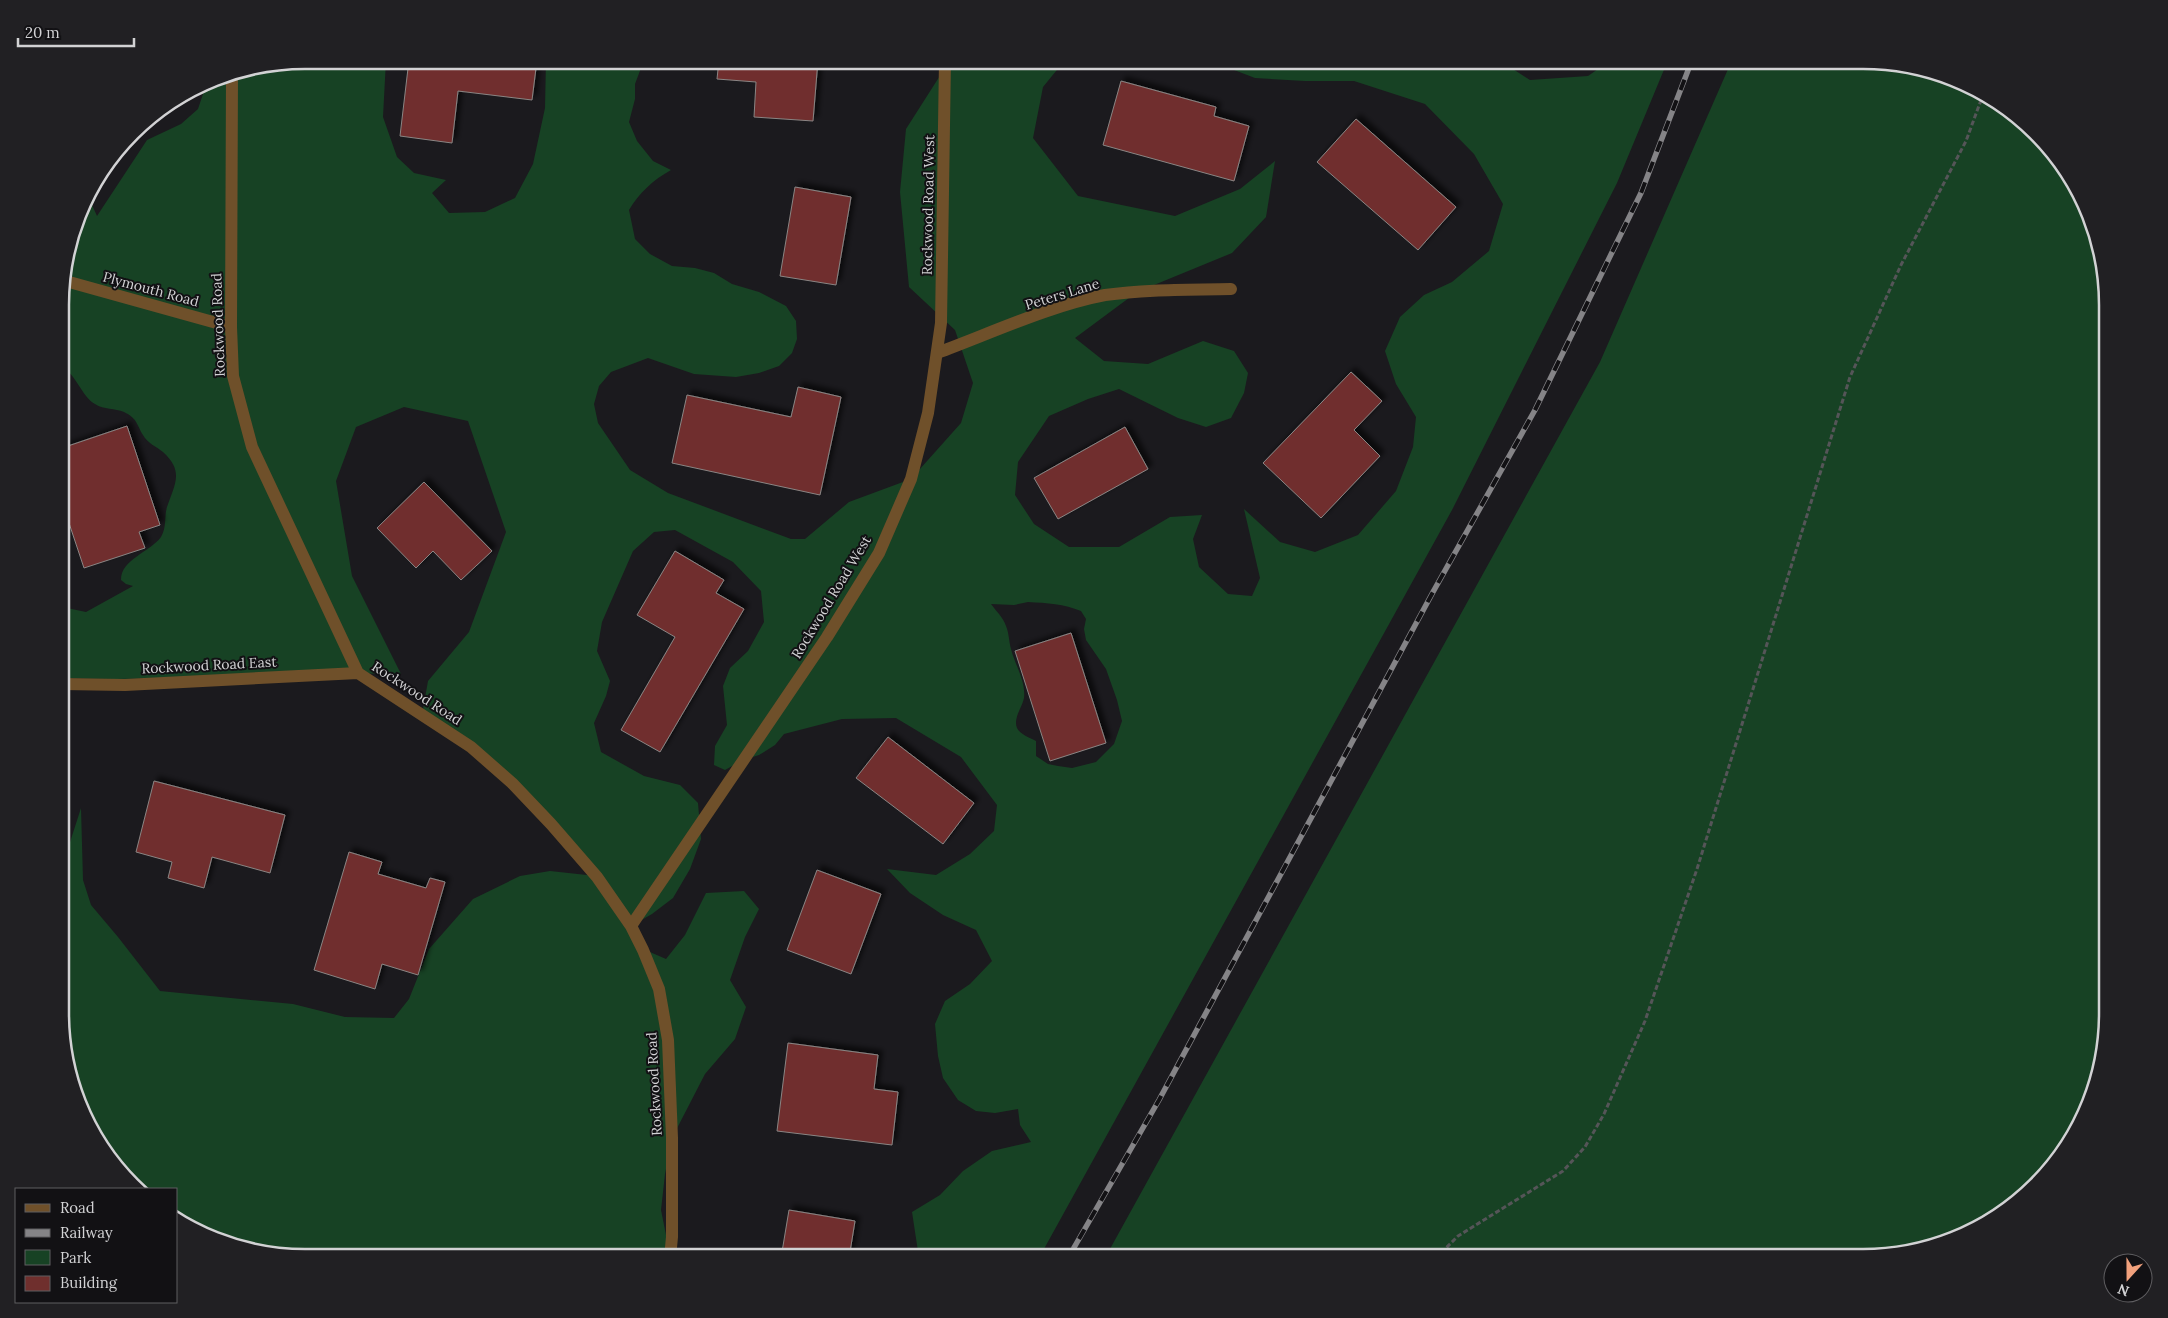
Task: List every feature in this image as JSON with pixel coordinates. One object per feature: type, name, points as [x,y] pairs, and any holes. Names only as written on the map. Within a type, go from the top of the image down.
[{"type":"street","name":"Rockwood Road West","points":[[631,926],[822,644],[879,552],[911,479],[928,413],[941,323],[945,69]]},
{"type":"street","name":"Rockwood Road","points":[[232,80],[231,327],[233,376],[252,446],[358,673],[471,747],[512,783],[551,824],[596,877],[631,926],[644,950],[659,989],[668,1040],[672,1138],[671,1249]]},
{"type":"street","name":"Plymouth Road","points":[[70,282],[231,327]]},
{"type":"street","name":"Peters Lane","points":[[937,353],[1065,305],[1104,296],[1137,292],[1231,289]]},
{"type":"street","name":"Rockwood Road East","points":[[69,684],[125,684],[358,673]]},
{"type":"path","points":[[1445,1249],[1458,1236],[1563,1171],[1585,1146],[1604,1114],[1645,1021],[1694,878],[1850,377],[1901,265],[1966,141],[1981,100]]},
{"type":"green space","points":[[289,69],[386,69],[383,117],[397,157],[414,173],[446,180],[432,193],[449,213],[485,212],[515,198],[533,164],[545,108],[546,69],[641,69],[635,84],[635,99],[629,122],[637,141],[653,161],[671,170],[647,187],[629,210],[635,239],[650,254],[672,266],[695,268],[714,273],[732,284],[759,292],[786,306],[796,321],[797,339],[792,353],[779,366],[759,373],[736,377],[694,374],[648,358],[611,372],[599,386],[594,404],[598,423],[630,470],[668,493],[791,539],[805,539],[849,502],[911,479],[961,423],[973,383],[955,330],[909,287],[900,192],[906,129],[944,69],[1058,69],[1043,87],[1033,138],[1078,196],[1175,216],[1240,189],[1275,161],[1266,217],[1232,253],[1137,292],[1075,338],[1104,361],[1148,364],[1203,341],[1234,351],[1248,373],[1244,393],[1231,418],[1206,427],[1178,418],[1119,389],[1088,399],[1049,416],[1018,462],[1015,495],[1034,524],[1069,547],[1119,547],[1170,517],[1202,515],[1193,539],[1199,567],[1228,594],[1252,596],[1260,578],[1244,509],[1280,542],[1315,552],[1358,535],[1396,491],[1413,447],[1416,417],[1396,384],[1385,351],[1400,317],[1424,295],[1452,282],[1489,251],[1503,204],[1474,154],[1425,104],[1354,81],[1255,78],[1232,69],[1513,69],[1530,80],[1588,76],[1598,69],[1664,69],[1617,183],[1452,510],[1044,1249],[918,1249],[912,1212],[940,1195],[963,1171],[992,1151],[1031,1142],[1020,1125],[1018,1109],[995,1113],[976,1111],[958,1100],[943,1078],[938,1056],[935,1024],[945,1001],[970,984],[992,961],[976,930],[943,915],[910,893],[887,869],[936,875],[970,854],[994,831],[997,805],[961,757],[896,718],[842,719],[784,734],[775,745],[759,755],[743,760],[725,770],[714,765],[715,746],[727,725],[723,686],[730,668],[748,651],[764,622],[761,591],[733,562],[675,530],[654,532],[633,551],[602,622],[597,651],[610,681],[606,696],[594,723],[601,752],[644,776],[680,785],[698,803],[701,839],[690,869],[673,898],[652,914],[631,926],[643,949],[666,959],[685,935],[706,893],[744,891],[759,909],[745,937],[730,980],[746,1007],[735,1039],[705,1074],[672,1138],[661,1210],[666,1235],[673,1249],[289,1249],[259,1245],[229,1237],[187,1218],[178,1212],[178,1188],[146,1188],[118,1157],[100,1131],[81,1089],[73,1059],[69,1029],[69,845],[81,808],[83,880],[91,905],[160,991],[293,1004],[345,1017],[394,1018],[409,999],[429,949],[473,899],[520,876],[550,871],[596,876],[512,783],[422,715],[428,681],[469,632],[506,532],[468,421],[404,407],[356,427],[336,481],[352,576],[401,674],[359,673],[147,679],[69,678],[69,608],[86,612],[133,586],[121,580],[122,573],[130,561],[150,548],[161,537],[164,530],[167,507],[176,479],[176,472],[170,459],[147,440],[132,417],[121,411],[102,407],[90,401],[69,372],[69,289],[73,259],[81,229],[91,204],[97,216],[147,140],[181,124],[198,109],[204,91],[229,81],[259,73]],"holes":[[[1049,603],[1081,611],[1086,619],[1084,629],[1086,640],[1106,669],[1122,721],[1114,744],[1096,762],[1072,768],[1048,764],[1036,756],[1036,741],[1023,734],[1017,728],[1017,717],[1024,698],[1023,685],[1011,649],[1006,626],[991,604]]]},
{"type":"green space","points":[[1728,69],[1879,69],[1909,73],[1939,81],[1981,100],[2019,127],[2041,149],[2068,187],[2087,229],[2095,259],[2099,289],[2099,1029],[2095,1059],[2087,1089],[2068,1131],[2041,1169],[2019,1191],[1981,1218],[1939,1237],[1909,1245],[1879,1249],[1110,1249],[1600,362]]},
{"type":"building","points":[[408,69],[536,69],[532,100],[458,91],[452,143],[400,136]]},
{"type":"building","points":[[718,69],[817,69],[813,121],[754,117],[756,82],[717,79]]},
{"type":"building","points":[[1121,81],[1216,107],[1214,116],[1249,126],[1234,181],[1103,145]]},
{"type":"building","points":[[1356,119],[1456,207],[1418,250],[1317,162]]},
{"type":"building","points":[[795,187],[851,197],[836,285],[780,276]]},
{"type":"building","points":[[1351,372],[1382,401],[1354,430],[1380,456],[1321,518],[1263,463]]},
{"type":"building","points":[[798,387],[841,397],[820,495],[672,463],[687,395],[791,417]]},
{"type":"building","points":[[127,426],[160,525],[139,532],[145,548],[84,568],[69,523],[69,446]]},
{"type":"building","points":[[1125,427],[1148,469],[1058,519],[1034,478]]},
{"type":"building","points":[[424,482],[492,551],[461,580],[433,551],[416,568],[377,528]]},
{"type":"building","points":[[675,551],[724,580],[716,593],[744,609],[660,752],[621,730],[675,637],[637,615]]},
{"type":"building","points":[[1071,633],[1106,743],[1050,761],[1015,651]]},
{"type":"building","points":[[888,737],[974,803],[943,844],[856,778]]},
{"type":"building","points":[[154,781],[285,815],[270,873],[212,857],[204,888],[168,878],[172,862],[136,852]]},
{"type":"building","points":[[349,852],[382,862],[378,874],[426,888],[430,878],[445,882],[418,975],[382,964],[375,989],[314,970]]},
{"type":"building","points":[[817,870],[881,894],[851,974],[787,950]]},
{"type":"building","points":[[788,1043],[878,1055],[874,1089],[898,1092],[892,1145],[777,1131]]},
{"type":"building","points":[[789,1210],[855,1221],[850,1249],[782,1249]]},
{"type":"railway","points":[[1073,1249],[1159,1100],[1433,592],[1535,410],[1641,193],[1689,69]]}]
